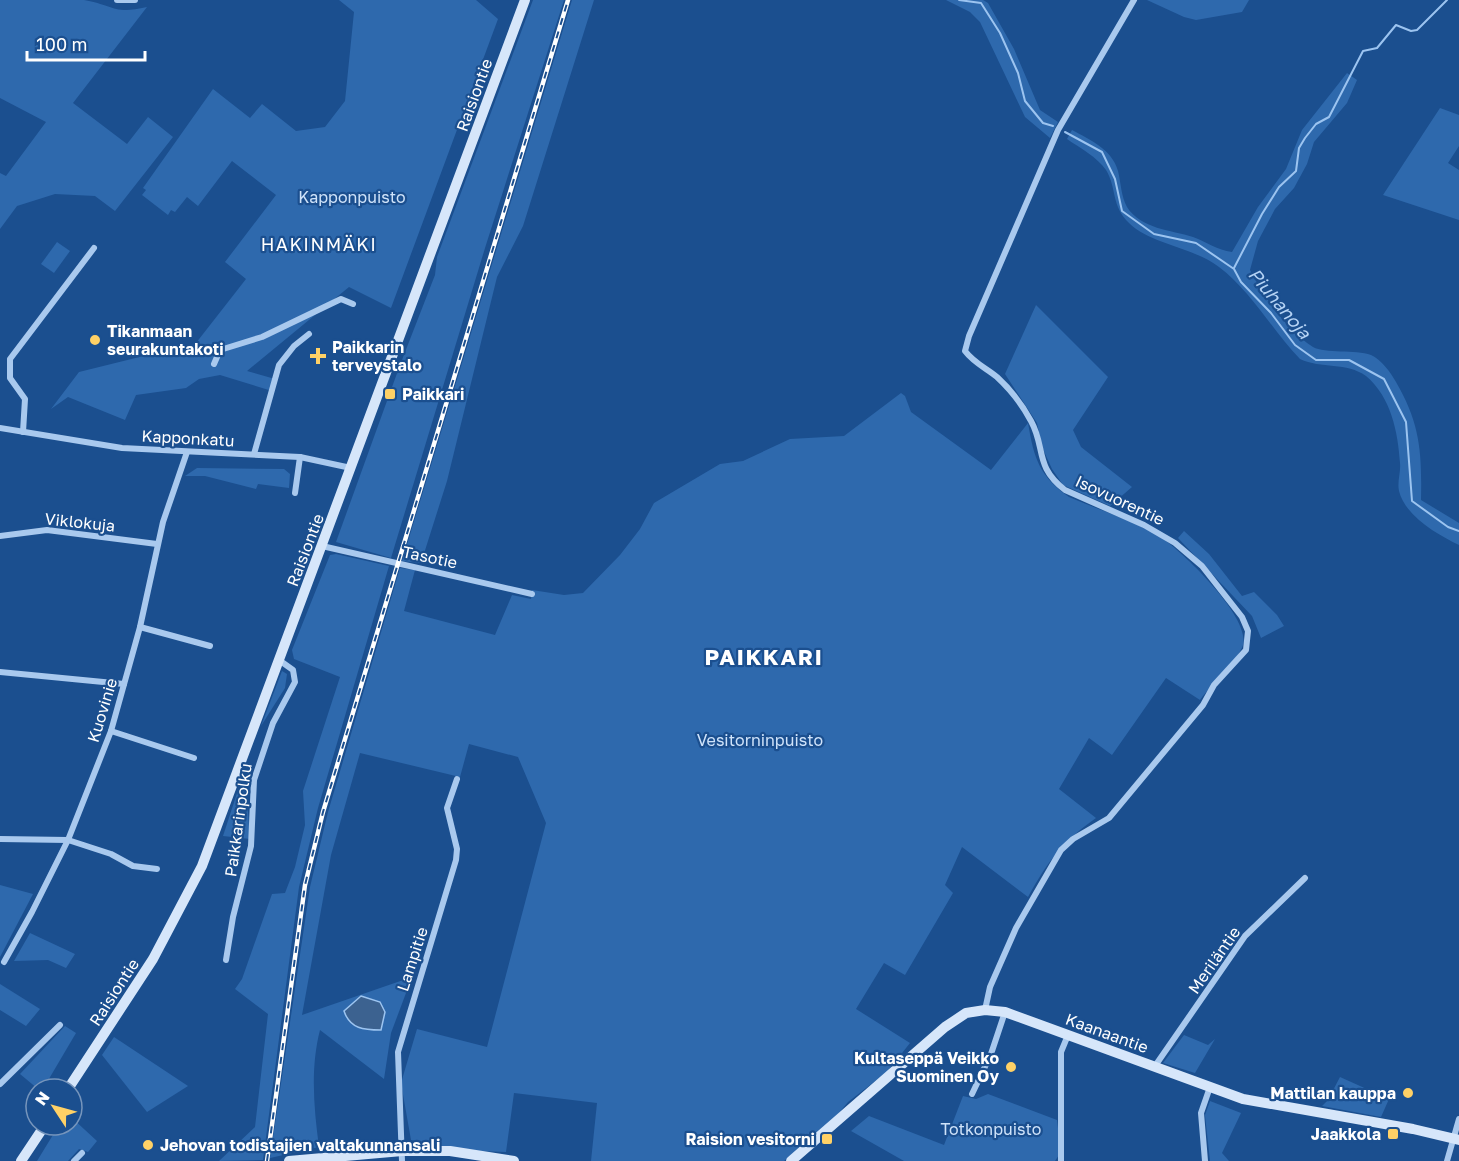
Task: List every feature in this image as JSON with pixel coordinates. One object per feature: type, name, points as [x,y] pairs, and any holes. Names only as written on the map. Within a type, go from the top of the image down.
[{"type":"main road","name":"Raisiontie","points":[[76,1077],[153,959],[181,910],[202,866],[525,0]]},
{"type":"main road","name":"Kaanaantie","points":[[791,1161],[945,1027],[966,1013],[985,1010],[1005,1012],[1210,1087],[1270,1106],[1386,1124],[1456,1139]]},
{"type":"main road","points":[[21,1161],[37,1137]]},
{"type":"main road","points":[[289,1161],[402,1156],[450,1150],[514,1161]]},
{"type":"street","points":[[117,0],[135,0]]},
{"type":"street","name":"Isovuorentie","points":[[985,1010],[990,987],[1016,927],[1060,850],[1073,839],[1109,818],[1203,705],[1214,685],[1246,650],[1249,641],[1242,617],[1233,602],[1189,554],[1162,534],[1065,490],[1057,484],[1044,465],[1035,429],[1023,407],[997,377],[965,351],[969,336],[1058,130],[1134,0]]},
{"type":"street","points":[[23,432],[25,399],[10,378],[10,359],[94,248]]},
{"type":"street","points":[[214,364],[220,350],[280,329],[341,299],[353,304]]},
{"type":"street","points":[[254,454],[279,365],[294,346],[309,334]]},
{"type":"street","name":"Kapponkatu","points":[[0,429],[122,448],[300,457],[351,468]]},
{"type":"street","name":"Kuovinie","points":[[4,962],[68,840],[111,731],[140,627],[157,544],[187,452]]},
{"type":"street","points":[[295,493],[300,457]]},
{"type":"street","name":"Viklokuja","points":[[0,536],[47,530],[157,544]]},
{"type":"street","name":"Tasotie","points":[[322,546],[532,594]]},
{"type":"street","points":[[140,627],[210,646]]},
{"type":"street","name":"Paikkarinpolku","points":[[226,960],[233,917],[251,846],[254,780],[273,723],[294,682],[293,670],[279,660]]},
{"type":"street","points":[[0,672],[124,684]]},
{"type":"street","points":[[111,731],[194,758]]},
{"type":"street","name":"Lampitie","points":[[402,1156],[398,1052],[456,860],[457,849],[447,808],[457,779]]},
{"type":"street","points":[[0,839],[68,840],[111,854],[134,866],[157,869]]},
{"type":"street","name":"Meriläntie","points":[[1155,1066],[1245,936],[1305,878]]},
{"type":"street","points":[[972,1094],[991,1054],[1005,1012]]},
{"type":"street","points":[[0,1084],[60,1025]]},
{"type":"street","points":[[1061,1161],[1061,1052],[1068,1035]]},
{"type":"street","points":[[1205,1161],[1201,1113],[1210,1087]]},
{"type":"street","points":[[1447,1161],[1456,1139],[1459,1119]]},
{"type":"street","points":[[74,1161],[82,1153]]},
{"type":"green space","points":[[0,0],[84,0],[120,10],[147,7],[73,103],[127,144],[148,117],[173,137],[115,211],[95,196],[55,194],[17,206],[0,229],[0,173],[6,176],[46,122],[0,98]]},
{"type":"green space","name":"Kapponpuisto","points":[[339,0],[476,0],[498,19],[391,308],[349,287],[247,371],[275,379],[272,391],[220,375],[199,379],[186,388],[136,395],[125,420],[68,397],[51,409],[79,372],[196,343],[246,279],[225,262],[276,195],[232,161],[198,206],[187,197],[175,212],[171,210],[168,215],[142,195],[146,190],[143,188],[213,89],[250,118],[262,104],[296,131],[325,127],[345,101],[354,12]]},
{"type":"green space","points":[[533,0],[564,0],[485,248],[391,558],[336,542],[435,275],[437,257]]},
{"type":"green space","points":[[572,0],[594,0],[523,226],[497,277],[447,481],[421,563],[402,561]]},
{"type":"green space","points":[[946,0],[983,0],[988,3],[1014,49],[1040,110],[1058,122],[1050,138],[1025,117],[980,22],[970,12]]},
{"type":"green space","points":[[1147,0],[1249,0],[1242,12],[1196,20]]},
{"type":"green space","points":[[1347,73],[1357,80],[1347,103],[1314,142],[1307,164],[1294,188],[1275,209],[1258,241],[1250,270],[1277,313],[1303,340],[1318,349],[1371,355],[1389,371],[1404,397],[1415,425],[1420,452],[1421,500],[1459,523],[1459,545],[1423,524],[1402,500],[1399,491],[1400,463],[1395,427],[1382,394],[1375,384],[1366,376],[1351,369],[1316,364],[1300,359],[1241,287],[1219,267],[1209,260],[1148,236],[1129,223],[1119,210],[1106,170],[1093,157],[1067,139],[1072,130],[1106,151],[1118,171],[1125,203],[1140,220],[1157,228],[1193,237],[1232,252],[1258,207],[1286,169],[1302,130]]},
{"type":"green space","points":[[1440,108],[1459,115],[1459,146],[1448,163],[1459,170],[1459,220],[1383,195]]},
{"type":"green space","points":[[57,242],[70,251],[54,273],[41,264]]},
{"type":"green space","points":[[1036,305],[1108,377],[1073,430],[1081,447],[1132,487],[1110,506],[1063,485],[1052,469],[1042,447],[1037,423],[1005,374]]},
{"type":"green space","name":"Vesitorninpuisto","points":[[901,393],[905,396],[911,412],[991,470],[1028,423],[1036,456],[1044,474],[1051,482],[1069,497],[1129,521],[1162,538],[1185,557],[1214,587],[1227,603],[1243,633],[1243,645],[1230,665],[1200,700],[1166,678],[1112,755],[1089,738],[1059,789],[1096,818],[1074,835],[1057,853],[1028,897],[962,847],[945,885],[953,893],[905,975],[884,963],[856,1009],[910,1043],[887,1072],[848,1102],[838,1114],[784,1161],[591,1161],[597,1103],[514,1093],[506,1152],[450,1150],[411,1140],[401,1083],[417,1029],[487,1047],[546,823],[518,757],[469,744],[460,777],[360,753],[331,855],[302,1015],[412,977],[391,1033],[384,1079],[320,1030],[314,1074],[314,1104],[319,1147],[270,1158],[310,887],[328,812],[400,568],[415,570],[404,611],[495,635],[512,595],[531,599],[532,590],[564,595],[583,593],[620,555],[640,529],[654,503],[720,464],[743,461],[790,439],[844,436]]},
{"type":"green space","points":[[197,468],[284,469],[290,474],[289,488],[258,484],[256,489],[205,476],[185,476]]},
{"type":"green space","points":[[1184,531],[1209,554],[1242,596],[1254,592],[1277,615],[1284,626],[1261,638],[1252,616],[1178,538]]},
{"type":"green space","points":[[336,554],[389,566],[318,808],[299,887],[263,1160],[219,1161],[255,1127],[268,1014],[235,989],[242,979],[272,894],[285,893],[295,867],[305,825],[303,791],[340,677],[294,659],[292,650],[330,555]]},
{"type":"green space","points":[[282,671],[287,674],[285,688],[261,726]]},
{"type":"green space","points":[[241,781],[246,785],[250,839],[223,836]]},
{"type":"green space","points":[[0,885],[33,894],[0,957]]},
{"type":"green space","points":[[30,933],[75,954],[66,968],[48,960],[14,961]]},
{"type":"green space","points":[[0,984],[40,1009],[26,1026],[0,1010]]},
{"type":"green space","points":[[65,1026],[76,1033],[50,1077],[24,1077],[20,1074]]},
{"type":"green space","points":[[1184,1035],[1208,1045],[1215,1039],[1195,1073],[1163,1063]]},
{"type":"green space","points":[[114,1037],[188,1086],[147,1112],[102,1055]]},
{"type":"green space","points":[[1340,1077],[1389,1099],[1381,1117],[1322,1106],[1328,1100]]},
{"type":"green space","name":"Totkonpuisto","points":[[988,1094],[1057,1120],[1061,1152],[1055,1161],[904,1161],[851,1131],[869,1116],[944,1145],[963,1096],[976,1099]]},
{"type":"green space","points":[[1210,1101],[1241,1113],[1222,1153],[1229,1161],[1210,1161],[1205,1115]]},
{"type":"green space","points":[[84,1129],[97,1141],[88,1152],[79,1149],[68,1161],[37,1161],[52,1137],[84,1137]]},
{"type":"shaded area","points":[[361,996],[380,1002],[385,1012],[381,1030],[358,1027],[347,1017],[344,1011]]},
{"type":"waterway","name":"Piuhanoja","points":[[959,0],[981,3],[1000,33],[1018,73],[1025,101],[1043,123],[1053,126]]},
{"type":"waterway","points":[[1234,268],[1279,187],[1296,171],[1299,148],[1316,124],[1329,117],[1363,51],[1377,48],[1396,25],[1411,31],[1417,30],[1447,0]]},
{"type":"waterway","name":"Piuhanoja","points":[[1065,132],[1102,152],[1115,179],[1122,211],[1154,234],[1196,243],[1234,269],[1241,282],[1271,313],[1295,345],[1316,360],[1349,360],[1384,379],[1406,422],[1412,501],[1448,527],[1459,531]]},
{"type":"railway","points":[[267,1161],[305,885],[323,812],[568,0]]},
{"type":"place","name":"Tikanmaan seurakuntakoti","points":[[95,340]]},
{"type":"place","name":"Paikkarin terveystalo","points":[[318,356]]},
{"type":"place","name":"Paikkari","points":[[390,394]]},
{"type":"place","name":"Kultaseppä Veikko Suominen Oy","points":[[1011,1067]]},
{"type":"place","name":"Mattilan kauppa","points":[[1408,1093]]},
{"type":"place","name":"Jaakkola","points":[[1393,1134]]},
{"type":"place","name":"Raision vesitorni","points":[[827,1139]]},
{"type":"place","name":"Jehovan todistajien valtakunnansali","points":[[148,1145]]},
{"type":"district","name":"HAKINMÄKI","points":[[319,244]]},
{"type":"district","name":"PAIKKARI","points":[[764,656]]}]
